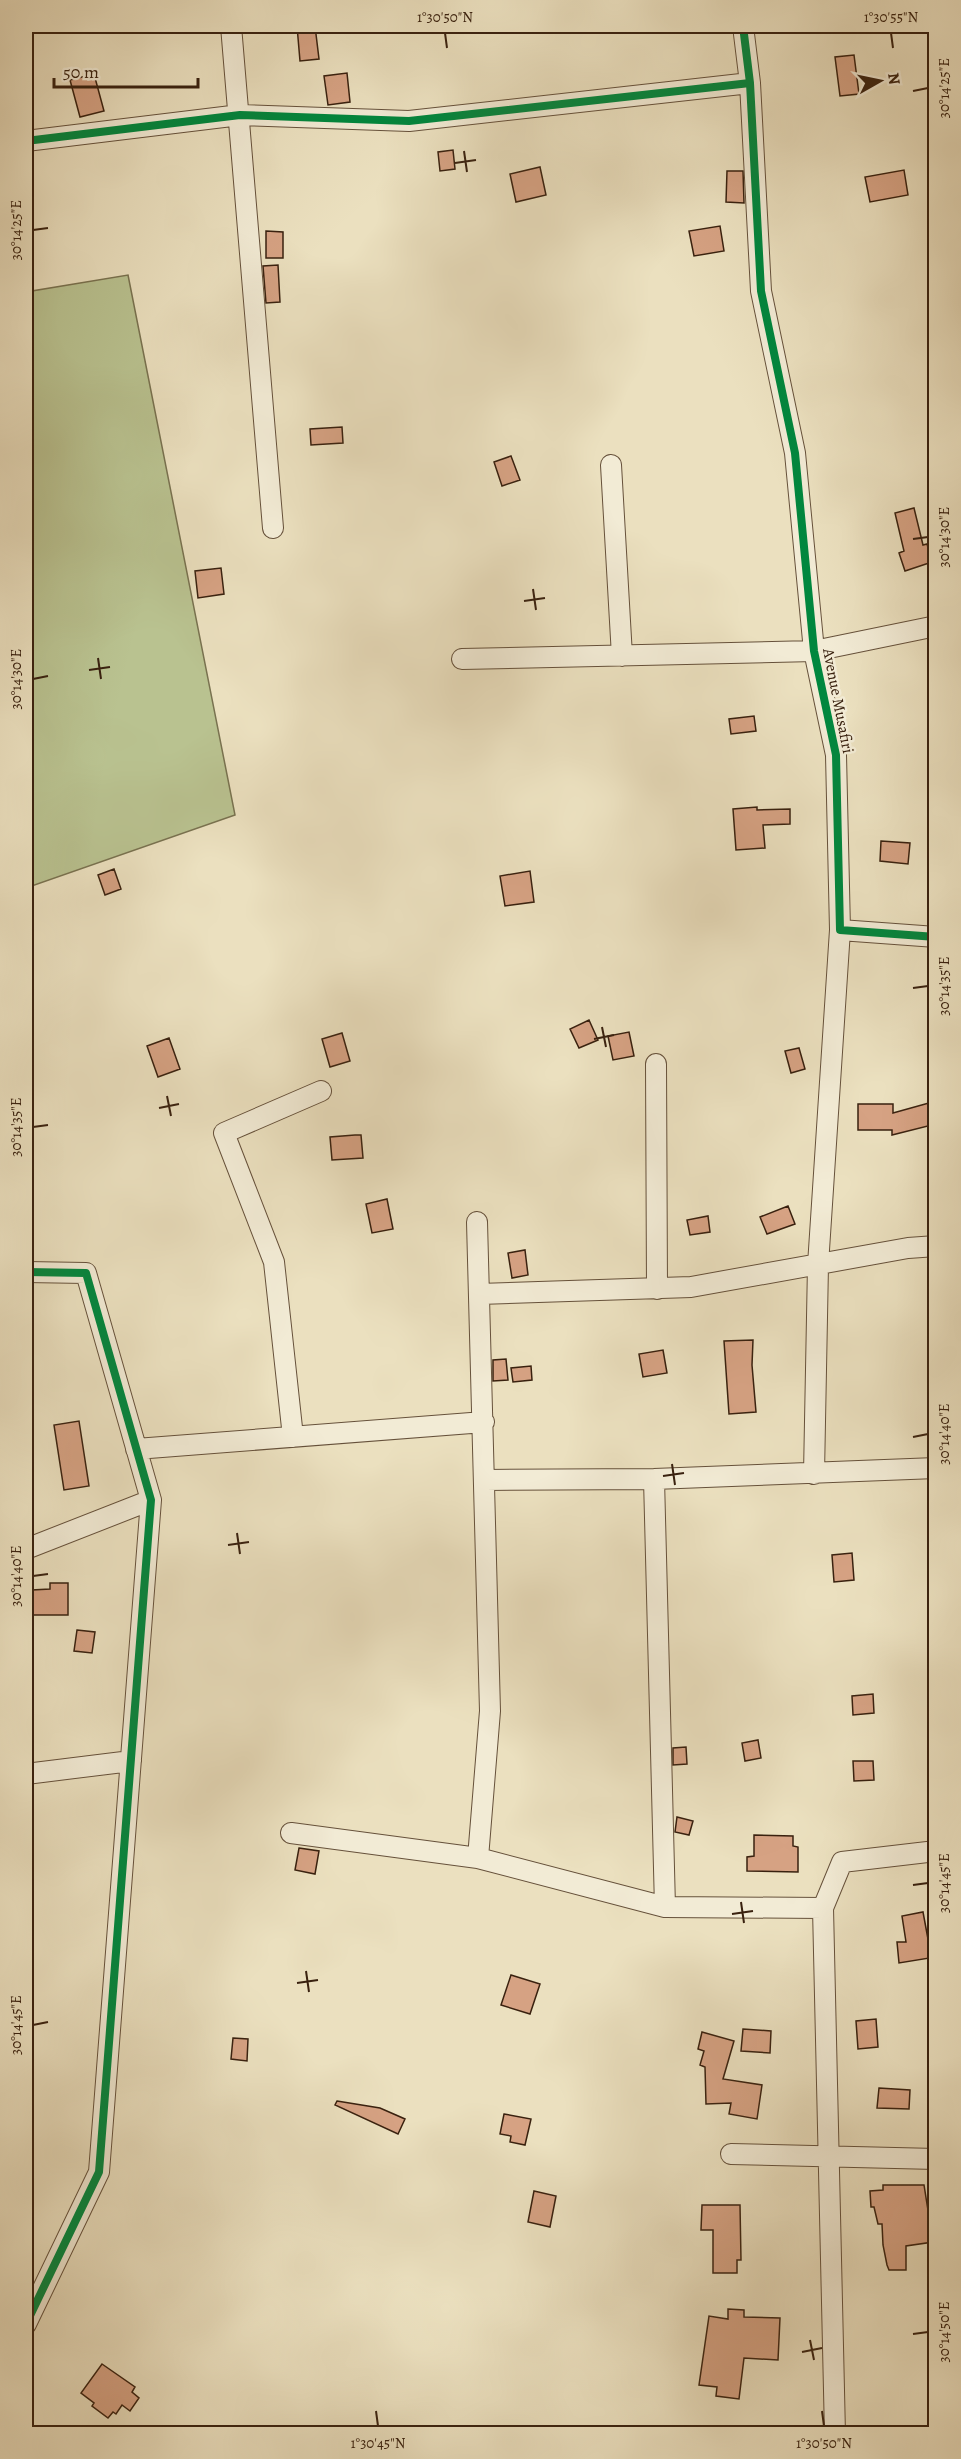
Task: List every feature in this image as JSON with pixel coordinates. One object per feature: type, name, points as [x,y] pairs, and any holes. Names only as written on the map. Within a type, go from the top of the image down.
[{"type":"street","points":[[231,26],[273,528]]},
{"type":"street","name":"Avenue Musafiri","points":[[743,26],[750,83],[761,291],[795,453],[814,651],[836,755],[840,930],[818,1265],[814,1473]]},
{"type":"street","points":[[26,141],[240,115],[408,121],[750,83]]},
{"type":"street","points":[[611,465],[622,656]]},
{"type":"street","points":[[462,659],[814,651],[936,626]]},
{"type":"street","points":[[840,930],[936,937]]},
{"type":"street","points":[[656,1064],[657,1288]]},
{"type":"street","points":[[293,1437],[274,1262],[224,1133],[321,1091]]},
{"type":"street","points":[[477,1222],[490,1711],[478,1858]]},
{"type":"street","points":[[480,1294],[691,1287],[936,1246]]},
{"type":"street","points":[[26,1272],[86,1273],[151,1500],[99,2172],[26,2324]]},
{"type":"street","points":[[136,1449],[484,1422]]},
{"type":"street","points":[[485,1480],[654,1479],[936,1468]]},
{"type":"street","points":[[654,1479],[665,1907]]},
{"type":"street","points":[[26,1549],[151,1500]]},
{"type":"street","points":[[26,1774],[131,1761]]},
{"type":"street","points":[[291,1833],[478,1858],[665,1907],[822,1908]]},
{"type":"street","points":[[835,2433],[822,1908],[842,1862],[936,1851]]},
{"type":"street","points":[[731,2154],[936,2159]]},
{"type":"green space","points":[[128,275],[235,815],[26,888],[26,292]]},
{"type":"building","points":[[297,26],[315,26],[319,59],[300,61]]},
{"type":"building","points":[[854,55],[859,94],[840,96],[835,57]]},
{"type":"building","points":[[347,73],[350,102],[328,105],[324,76]]},
{"type":"building","points":[[94,74],[104,111],[80,117],[70,80]]},
{"type":"building","points":[[453,150],[455,169],[440,171],[438,152]]},
{"type":"building","points":[[540,167],[546,195],[516,202],[510,174]]},
{"type":"building","points":[[904,170],[908,195],[870,202],[865,177]]},
{"type":"building","points":[[727,171],[743,171],[744,203],[726,202]]},
{"type":"building","points":[[720,226],[724,251],[694,256],[689,231]]},
{"type":"building","points":[[266,231],[283,232],[283,258],[266,258]]},
{"type":"building","points":[[278,265],[280,302],[266,303],[263,266]]},
{"type":"building","points":[[342,427],[343,443],[311,445],[310,429]]},
{"type":"building","points":[[511,456],[520,480],[502,486],[494,462]]},
{"type":"building","points":[[914,508],[923,545],[927,544],[932,562],[905,571],[899,553],[904,551],[895,513]]},
{"type":"building","points":[[221,568],[224,594],[198,598],[195,571]]},
{"type":"building","points":[[754,716],[756,731],[731,734],[729,719]]},
{"type":"building","points":[[757,807],[757,810],[790,809],[790,824],[763,825],[765,848],[736,850],[733,809]]},
{"type":"building","points":[[881,841],[910,843],[908,864],[880,861]]},
{"type":"building","points":[[114,869],[121,889],[105,895],[98,875]]},
{"type":"building","points":[[530,871],[534,902],[505,906],[500,876]]},
{"type":"building","points":[[589,1020],[598,1040],[579,1048],[570,1029]]},
{"type":"building","points":[[629,1032],[634,1056],[613,1060],[608,1036]]},
{"type":"building","points":[[342,1033],[350,1061],[330,1067],[322,1039]]},
{"type":"building","points":[[169,1038],[180,1069],[158,1077],[147,1046]]},
{"type":"building","points":[[799,1048],[805,1069],[791,1073],[785,1051]]},
{"type":"building","points":[[936,1101],[936,1124],[892,1135],[892,1130],[858,1130],[858,1104],[893,1104],[893,1113]]},
{"type":"building","points":[[361,1135],[363,1158],[332,1160],[330,1137]]},
{"type":"building","points":[[387,1199],[393,1229],[372,1233],[366,1204]]},
{"type":"building","points":[[788,1206],[795,1224],[767,1234],[760,1217]]},
{"type":"building","points":[[708,1216],[710,1232],[690,1235],[687,1220]]},
{"type":"building","points":[[525,1250],[528,1275],[512,1278],[508,1253]]},
{"type":"building","points":[[753,1340],[752,1365],[756,1412],[729,1414],[724,1341]]},
{"type":"building","points":[[663,1350],[667,1373],[643,1377],[639,1354]]},
{"type":"building","points":[[506,1359],[508,1380],[493,1381],[493,1360]]},
{"type":"building","points":[[531,1366],[532,1380],[513,1382],[511,1368]]},
{"type":"building","points":[[79,1421],[89,1486],[64,1490],[54,1425]]},
{"type":"building","points":[[852,1553],[854,1580],[834,1582],[832,1555]]},
{"type":"building","points":[[50,1583],[68,1583],[68,1615],[33,1615],[32,1590],[50,1589]]},
{"type":"building","points":[[77,1630],[95,1632],[92,1653],[74,1651]]},
{"type":"building","points":[[873,1694],[874,1713],[853,1715],[852,1696]]},
{"type":"building","points":[[758,1740],[761,1758],[745,1761],[742,1743]]},
{"type":"building","points":[[686,1747],[687,1764],[673,1765],[673,1748]]},
{"type":"building","points":[[853,1761],[873,1761],[874,1780],[854,1781]]},
{"type":"building","points":[[677,1817],[693,1821],[689,1835],[675,1832]]},
{"type":"building","points":[[754,1835],[793,1836],[793,1846],[798,1847],[798,1872],[747,1871],[747,1857],[754,1856]]},
{"type":"building","points":[[299,1848],[319,1851],[315,1874],[295,1870]]},
{"type":"building","points":[[923,1912],[928,1939],[933,1938],[936,1957],[899,1963],[897,1942],[906,1942],[902,1916]]},
{"type":"building","points":[[511,1975],[540,1984],[530,2014],[501,2005]]},
{"type":"building","points":[[876,2019],[878,2047],[858,2049],[856,2021]]},
{"type":"building","points":[[743,2029],[771,2031],[770,2053],[741,2051]]},
{"type":"building","points":[[702,2032],[734,2041],[723,2079],[762,2085],[757,2119],[729,2114],[731,2103],[706,2104],[705,2067],[700,2065],[704,2051],[698,2049]]},
{"type":"building","points":[[233,2038],[248,2039],[247,2061],[231,2059]]},
{"type":"building","points":[[879,2088],[910,2090],[909,2109],[877,2108]]},
{"type":"building","points":[[337,2101],[380,2108],[405,2119],[398,2134],[335,2105]]},
{"type":"building","points":[[504,2114],[531,2119],[525,2145],[510,2142],[511,2136],[500,2134]]},
{"type":"building","points":[[883,2185],[924,2185],[933,2242],[906,2246],[906,2270],[889,2270],[883,2245],[882,2224],[878,2224],[874,2207],[871,2207],[870,2191],[883,2190]]},
{"type":"building","points":[[534,2191],[556,2196],[550,2227],[528,2222]]},
{"type":"building","points":[[702,2205],[740,2205],[741,2260],[737,2260],[737,2273],[713,2273],[713,2230],[701,2230]]},
{"type":"building","points":[[728,2309],[744,2310],[744,2317],[780,2318],[778,2360],[744,2358],[739,2399],[716,2396],[717,2387],[699,2385],[709,2316],[728,2319]]},
{"type":"building","points":[[102,2364],[135,2387],[132,2392],[139,2398],[130,2411],[122,2405],[116,2414],[113,2412],[108,2418],[92,2406],[94,2403],[81,2393]]},
{"type":"cycle path","points":[[743,26],[750,83],[761,291],[795,453],[814,651],[836,755],[840,930],[936,937]]},
{"type":"cycle path","points":[[26,141],[240,115],[409,121],[750,83]]},
{"type":"cycle path","points":[[26,1272],[86,1273],[151,1500],[99,2172],[26,2324]]}]
